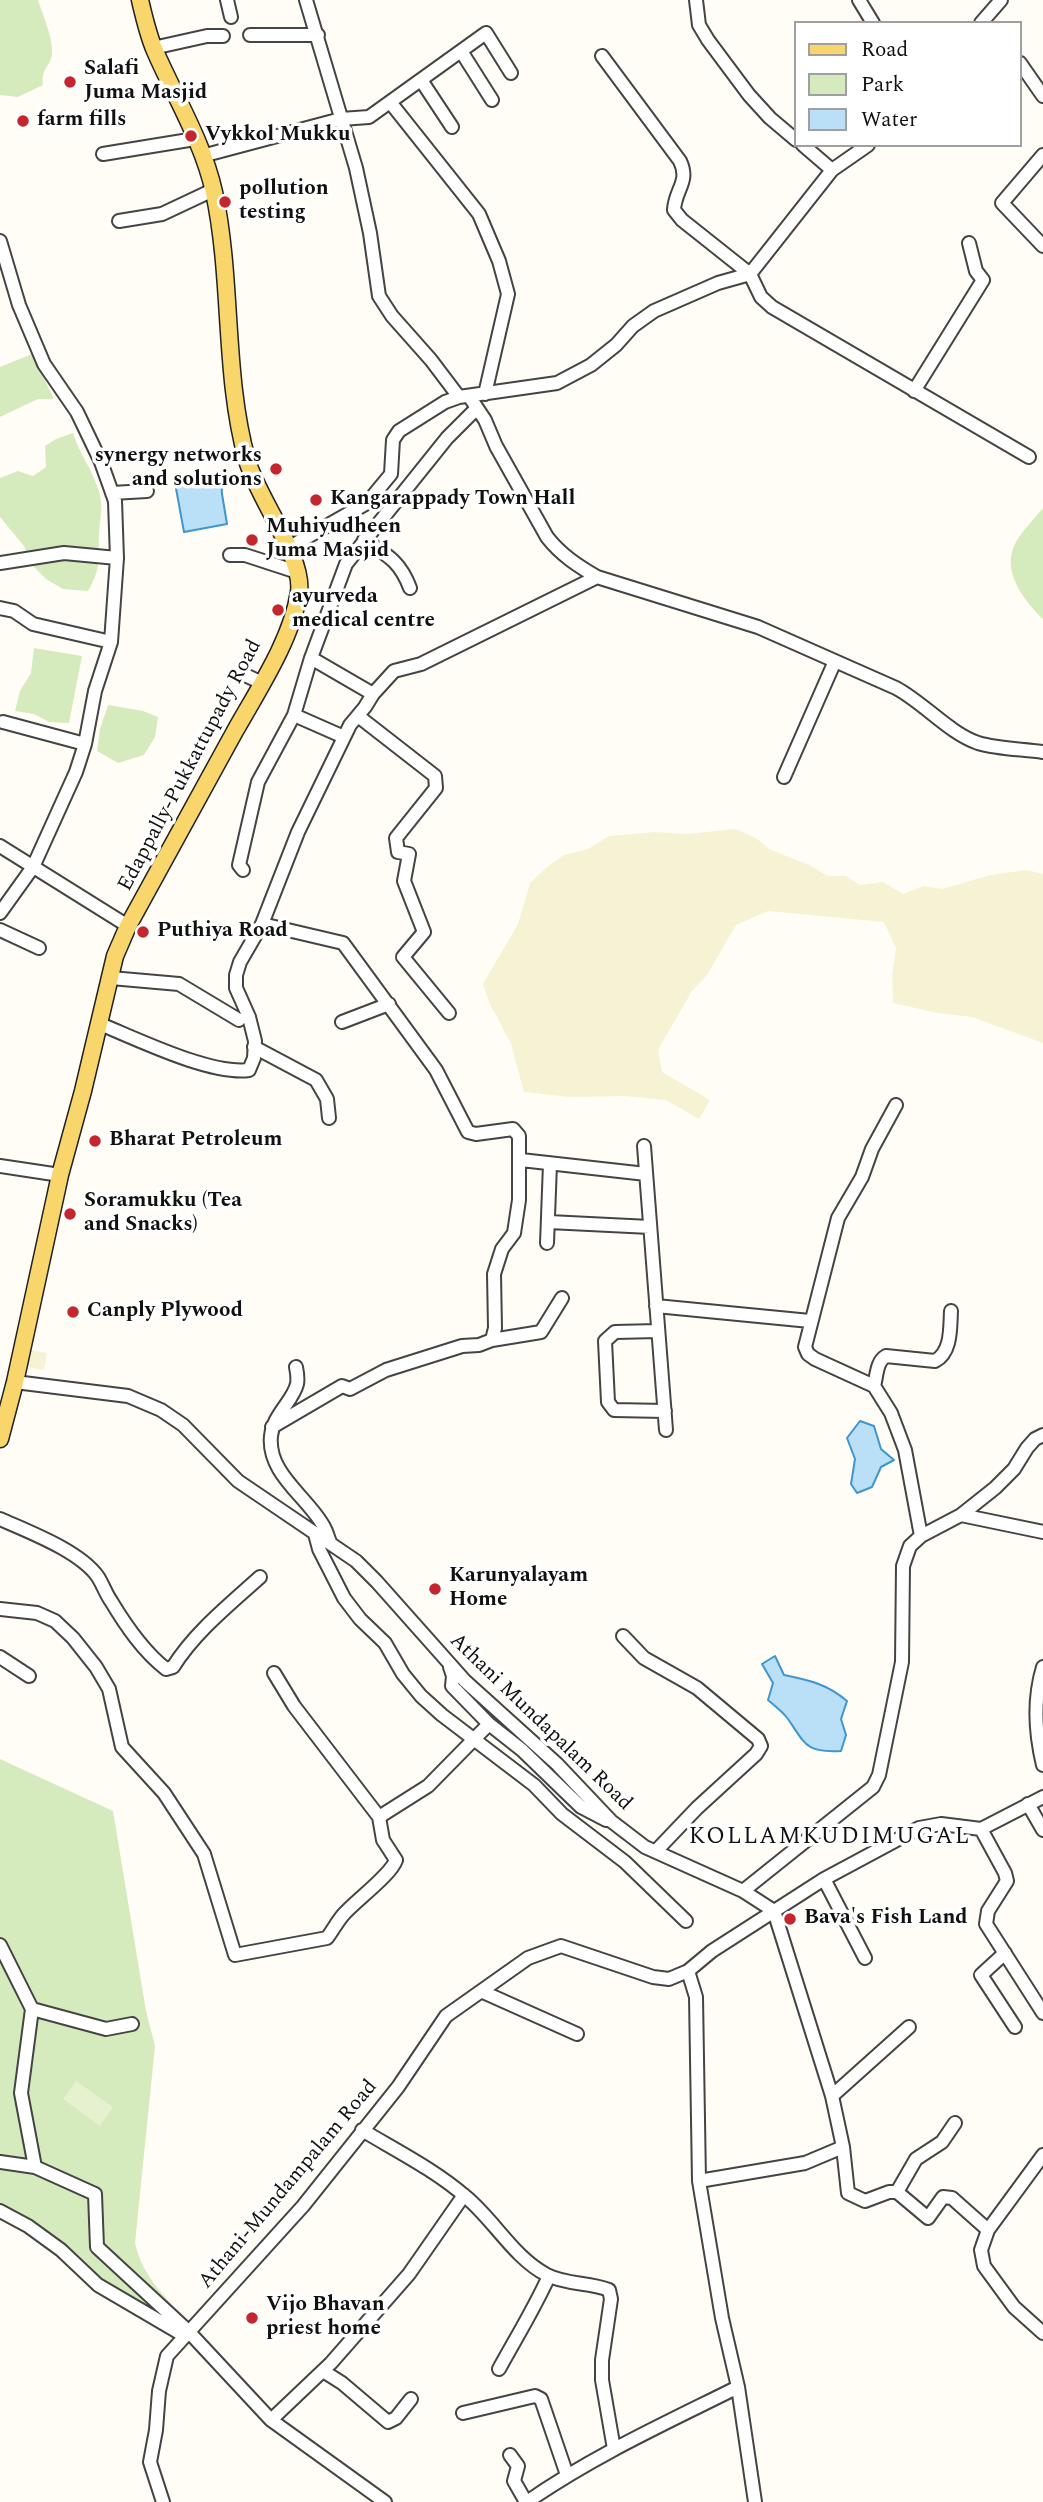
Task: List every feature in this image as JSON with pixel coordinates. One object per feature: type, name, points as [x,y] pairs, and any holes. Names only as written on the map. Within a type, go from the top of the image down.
[{"type":"main road","name":"Edappally-Pukkattupady Road","points":[[0,1439],[60,1175],[115,956],[128,926],[262,683],[292,620],[299,590],[297,572],[288,548],[248,463],[236,412],[224,254],[213,190],[184,111],[153,47],[140,0]]},
{"type":"street","points":[[227,0],[231,17]]},
{"type":"street","points":[[306,0],[356,168],[370,233],[379,296],[431,360],[477,408],[556,549],[597,577],[758,627],[835,661],[913,697],[962,735],[979,743],[1043,751]]},
{"type":"street","points":[[696,0],[699,25],[708,40],[749,95],[794,138]]},
{"type":"street","points":[[859,0],[872,21]]},
{"type":"street","points":[[987,21],[1000,0]]},
{"type":"street","points":[[202,156],[341,119],[369,117],[486,33],[511,73]]},
{"type":"street","points":[[250,34],[318,35]]},
{"type":"street","points":[[153,47],[207,36],[223,36]]},
{"type":"street","points":[[461,51],[492,100]]},
{"type":"street","points":[[602,56],[685,171],[685,178],[674,202],[674,210],[682,220],[750,274],[761,297],[772,307],[1029,457]]},
{"type":"street","points":[[1022,66],[1043,96]]},
{"type":"street","points":[[421,80],[452,127]]},
{"type":"street","points":[[390,102],[479,214],[499,261],[508,293],[485,394]]},
{"type":"street","points":[[103,154],[195,139]]},
{"type":"street","points":[[805,147],[832,170]]},
{"type":"street","points":[[288,548],[367,503],[391,474],[393,440],[399,431],[445,402],[557,383],[591,365],[616,345],[633,326],[654,311],[718,283],[750,274],[832,170],[865,147]]},
{"type":"street","points":[[1043,155],[1002,203],[1043,246]]},
{"type":"street","points":[[119,221],[162,214],[213,190]]},
{"type":"street","points":[[0,241],[19,305],[44,364],[77,412],[101,462],[115,501],[117,558],[111,642],[95,691],[85,744],[64,801],[33,867],[0,913]]},
{"type":"street","points":[[914,391],[983,280],[976,271],[969,243]]},
{"type":"street","points":[[243,870],[239,865],[258,782],[295,715],[311,658],[346,564],[447,438],[477,408]]},
{"type":"street","points":[[112,493],[147,491]]},
{"type":"street","points":[[364,540],[391,558],[404,572],[410,588]]},
{"type":"street","points":[[0,563],[64,552],[117,558]]},
{"type":"street","points":[[230,555],[245,555],[297,572]]},
{"type":"street","points":[[100,1024],[179,1057],[237,1072],[249,1070],[254,1058],[254,1048],[249,1017],[236,988],[236,975],[240,962],[262,925],[298,832],[350,725],[394,671],[421,664],[597,577]]},
{"type":"street","points":[[0,608],[14,611],[33,624],[111,642]]},
{"type":"street","points":[[311,658],[373,694]]},
{"type":"street","points":[[785,777],[835,661]]},
{"type":"street","points":[[243,674],[262,683]]},
{"type":"street","points":[[295,715],[344,737]]},
{"type":"street","points":[[358,716],[436,776],[436,788],[396,838],[398,852],[409,854],[404,881],[424,932],[403,957],[449,1013]]},
{"type":"street","points":[[3,722],[85,744]]},
{"type":"street","points":[[0,846],[128,926]]},
{"type":"street","points":[[262,925],[343,943],[436,1070],[468,1132],[476,1134],[513,1129],[519,1136],[519,1200],[514,1233],[502,1249],[494,1273],[495,1328],[492,1340]]},
{"type":"street","points":[[0,930],[39,948]]},
{"type":"street","points":[[111,978],[179,984],[239,1020]]},
{"type":"street","points":[[342,1022],[389,1004]]},
{"type":"street","points":[[254,1048],[316,1080],[327,1099],[329,1118]]},
{"type":"street","points":[[895,1105],[872,1149],[862,1178],[838,1218],[805,1347],[808,1354],[874,1387],[900,1432],[921,1536]]},
{"type":"street","points":[[644,1146],[666,1430]]},
{"type":"street","points":[[521,1160],[646,1174]]},
{"type":"street","points":[[547,1243],[550,1164]]},
{"type":"street","points":[[0,1166],[60,1175]]},
{"type":"street","points":[[549,1222],[650,1227]]},
{"type":"street","points":[[272,1427],[342,1386],[350,1389],[386,1370],[462,1346],[480,1345],[492,1340],[541,1332],[562,1298]]},
{"type":"street","points":[[656,1306],[810,1321]]},
{"type":"street","points":[[874,1387],[879,1365],[886,1356],[891,1354],[935,1361],[940,1359],[945,1354],[948,1343],[951,1311]]},
{"type":"street","points":[[658,1331],[615,1332],[605,1341],[608,1402],[614,1410],[665,1410]]},
{"type":"street","points":[[296,1367],[297,1384],[272,1427],[271,1448],[279,1468],[324,1527],[330,1542]]},
{"type":"street","name":"Athani Mundapalam Road","points":[[15,1382],[128,1396],[161,1410],[183,1425],[238,1480],[356,1561],[450,1666],[500,1716],[557,1764],[611,1821],[645,1847],[743,1891],[774,1911]]},
{"type":"street","points":[[743,1891],[873,1787],[879,1775],[902,1662],[905,1557],[910,1546],[921,1536],[961,1515],[995,1488],[1014,1469],[1035,1439],[1043,1435]]},
{"type":"street","points":[[961,1515],[1043,1532]]},
{"type":"street","points":[[0,1519],[84,1562],[98,1576],[137,1640],[166,1669],[173,1667],[184,1648],[199,1637],[216,1616],[260,1577]]},
{"type":"street","points":[[314,1534],[318,1549],[344,1598],[360,1619],[385,1643],[403,1674],[421,1696],[534,1785],[562,1814],[625,1862],[686,1921]]},
{"type":"street","points":[[0,1609],[37,1613],[55,1621],[73,1638],[96,1667],[109,1689],[122,1747],[164,1793],[204,1854],[235,1955],[327,1938],[340,1918],[393,1868],[396,1860],[383,1840],[379,1817],[294,1706],[274,1673]]},
{"type":"street","points":[[623,1636],[643,1658],[697,1688],[758,1739],[761,1746],[756,1754],[697,1808],[656,1851]]},
{"type":"street","points":[[0,1657],[29,1676]]},
{"type":"street","points":[[450,1666],[452,1686],[489,1724],[522,1750],[581,1807],[599,1818],[611,1821]]},
{"type":"street","points":[[1043,1667],[1035,1712],[1037,1742],[1043,1765]]},
{"type":"street","points":[[379,1817],[428,1786],[489,1724]]},
{"type":"street","points":[[1043,1797],[981,1829],[1007,1881],[986,1917],[986,1924],[1043,2013]]},
{"type":"street","points":[[1028,1804],[1043,1830]]},
{"type":"street","name":"Athani-Mundampalam Road","points":[[163,2502],[150,2462],[159,2391],[167,2356],[303,2206],[398,2087],[446,2016],[528,1958],[561,1946],[653,1977],[669,1979],[688,1971],[712,1951],[824,1879],[919,1828],[941,1824],[981,1829]]},
{"type":"street","points":[[824,1879],[865,1958]]},
{"type":"street","points":[[774,1911],[832,2096],[843,2147],[848,2193],[865,2200],[897,2192],[928,2218],[943,2197],[953,2198],[988,2230]]},
{"type":"street","points":[[0,1945],[32,2009],[21,2093],[35,2168]]},
{"type":"street","points":[[1004,1952],[981,1975],[1015,2027]]},
{"type":"street","points":[[688,1971],[695,1997],[699,2181],[722,2318],[738,2387],[755,2502]]},
{"type":"street","points":[[482,1992],[577,2034]]},
{"type":"street","points":[[32,2009],[106,2029],[132,2025]]},
{"type":"street","points":[[832,2096],[909,2027]]},
{"type":"street","points":[[897,2192],[916,2159],[942,2142],[955,2123]]},
{"type":"street","points":[[362,2130],[431,2171],[464,2195],[523,2258],[549,2276],[565,2282],[600,2286],[609,2290],[611,2299],[602,2360],[602,2380],[614,2449]]},
{"type":"street","points":[[699,2181],[806,2163],[843,2147]]},
{"type":"street","points":[[1043,2155],[988,2230],[981,2250],[984,2266],[1014,2307],[1043,2333]]},
{"type":"street","points":[[0,2162],[35,2168],[95,2194],[97,2248],[187,2334],[271,2420],[385,2502]]},
{"type":"street","points":[[271,2420],[323,2371],[409,2274],[464,2195]]},
{"type":"street","points":[[0,2211],[28,2226],[61,2250],[99,2285],[187,2334]]},
{"type":"street","points":[[499,2369],[514,2338],[526,2324],[549,2276]]},
{"type":"street","points":[[323,2371],[342,2383],[388,2422],[396,2418],[411,2399]]},
{"type":"street","points":[[510,2455],[517,2466],[514,2481],[526,2502],[614,2449],[738,2387]]},
{"type":"street","points":[[463,2413],[535,2396],[541,2399],[567,2475]]},
{"type":"shaded area","points":[[735,829],[756,838],[769,849],[828,876],[846,876],[860,885],[883,882],[903,894],[924,886],[942,889],[990,875],[1027,870],[1043,874],[1043,1043],[972,1017],[893,1003],[892,976],[896,948],[884,922],[768,911],[736,925],[707,975],[692,991],[658,1050],[662,1072],[710,1100],[699,1119],[666,1100],[624,1096],[570,1097],[524,1092],[511,1044],[489,1002],[483,984],[518,924],[530,883],[564,855],[588,849],[609,836],[655,832],[687,834]]},
{"type":"shaded area","points":[[29,1350],[47,1353],[44,1370],[26,1367]]},
{"type":"green space","points":[[0,0],[38,0],[51,41],[52,54],[44,71],[43,85],[18,97],[0,95]]},
{"type":"green space","points":[[32,354],[54,399],[38,399],[0,417],[0,367]]},
{"type":"green space","points":[[73,433],[101,500],[98,563],[88,591],[63,589],[46,579],[30,563],[24,546],[0,517],[0,478],[18,471],[33,476],[46,467],[45,446]]},
{"type":"green space","points":[[1043,508],[1043,619],[1016,584],[1011,563],[1016,542]]},
{"type":"green space","points":[[34,648],[82,656],[69,723],[49,722],[34,714],[15,711],[20,691],[31,673]]},
{"type":"green space","points":[[108,705],[143,711],[158,717],[155,737],[144,755],[118,763],[97,751],[100,729]]},
{"type":"green space","points":[[0,1759],[113,1811],[146,2011],[155,2046],[135,2243],[149,2277],[188,2322],[178,2329],[122,2295],[25,2217],[0,2203]]},
{"type":"green space","points":[[76,2081],[113,2107],[100,2126],[63,2099]]},
{"type":"water","points":[[221,472],[227,524],[184,532],[175,483],[183,478]]},
{"type":"water","points":[[860,1421],[874,1426],[881,1449],[894,1460],[881,1467],[872,1487],[857,1493],[851,1484],[855,1459],[847,1438]]},
{"type":"water","points":[[775,1656],[784,1675],[832,1690],[847,1701],[841,1719],[846,1735],[841,1751],[820,1750],[808,1746],[786,1716],[768,1700],[773,1683],[762,1664]]},
{"type":"place","name":"Salafi Juma Masjid","points":[[70,82]]},
{"type":"place","name":"farm fills","points":[[23,121]]},
{"type":"place","name":"Vykkol Mukku","points":[[191,136]]},
{"type":"place","name":"pollution testing","points":[[225,202]]},
{"type":"place","name":"synergy networks and solutions","points":[[276,469]]},
{"type":"place","name":"Kangarappady Town Hall","points":[[316,500]]},
{"type":"place","name":"Muhiyudheen Juma Masjid","points":[[252,540]]},
{"type":"place","name":"ayurveda medical centre","points":[[278,610]]},
{"type":"place","name":"Puthiya Road","points":[[143,932]]},
{"type":"place","name":"Bharat Petroleum","points":[[95,1141]]},
{"type":"place","name":"Soramukku (Tea and Snacks)","points":[[70,1214]]},
{"type":"place","name":"Canply Plywood","points":[[73,1312]]},
{"type":"place","name":"Karunyalayam Home","points":[[435,1589]]},
{"type":"place","name":"Bava's Fish Land","points":[[790,1919]]},
{"type":"place","name":"Vijo Bhavan priest home","points":[[252,2318]]},
{"type":"district","name":"KOLLAMKUDIMUGAL","points":[[830,1838]]}]
